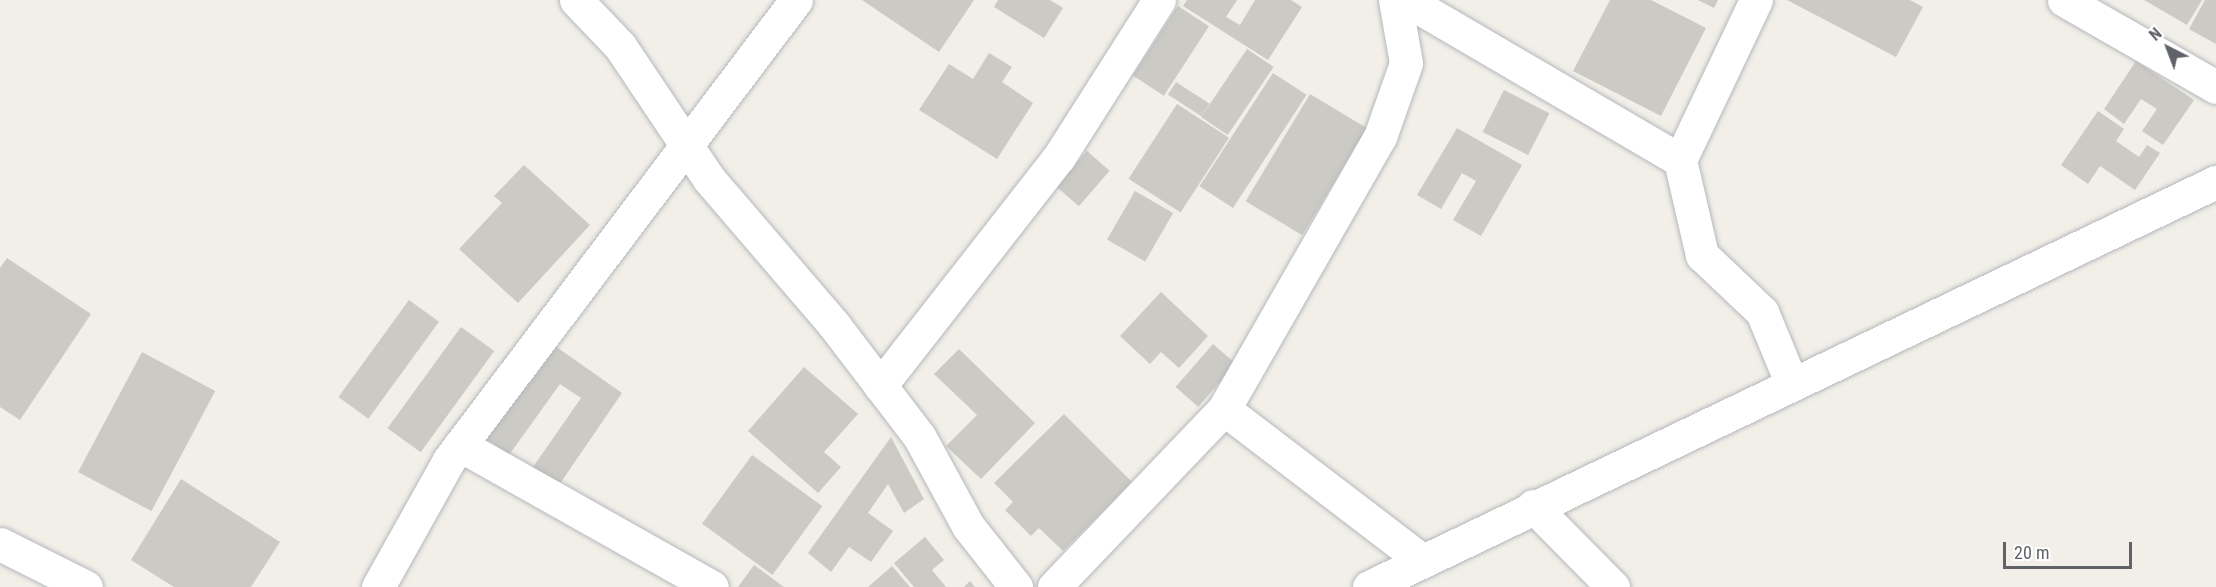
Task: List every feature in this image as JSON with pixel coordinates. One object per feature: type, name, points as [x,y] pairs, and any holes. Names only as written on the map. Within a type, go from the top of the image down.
[{"type":"street","points":[[576,0],[620,46],[687,146],[919,436],[968,526],[1016,587]]},
{"type":"street","points":[[378,587],[460,445],[796,0]]},
{"type":"street","points":[[880,386],[1059,157],[1159,0]]},
{"type":"street","points":[[1054,587],[1224,409],[1380,138],[1406,63],[1395,0]]},
{"type":"street","points":[[1406,0],[1680,160]]},
{"type":"street","points":[[1756,0],[1680,160],[1701,255],[1762,312],[1791,382]]},
{"type":"street","points":[[2064,0],[2216,87]]},
{"type":"street","points":[[1369,587],[1791,382],[2216,182]]},
{"type":"street","points":[[1224,409],[1423,561]]},
{"type":"street","points":[[460,445],[712,587]]},
{"type":"street","points":[[1533,506],[1613,587]]},
{"type":"street","points":[[0,544],[76,585]]},
{"type":"building","points":[[862,0],[974,0],[939,52]]},
{"type":"building","points":[[998,0],[1050,0],[1063,8],[1044,38],[994,7]]},
{"type":"building","points":[[1187,0],[1237,0],[1226,17],[1240,25],[1255,0],[1291,0],[1302,7],[1268,60],[1183,6]]},
{"type":"building","points":[[1610,0],[1651,0],[1706,28],[1661,116],[1573,71]]},
{"type":"building","points":[[1698,0],[1718,0],[1714,8]]},
{"type":"building","points":[[1787,0],[1910,0],[1923,7],[1896,57]]},
{"type":"building","points":[[2144,0],[2202,0],[2187,25]]},
{"type":"building","points":[[2205,0],[2216,0],[2216,44],[2189,29]]},
{"type":"building","points":[[1178,6],[1209,26],[1164,96],[1133,76]]},
{"type":"building","points":[[1247,49],[1274,67],[1228,135],[1201,117]]},
{"type":"building","points":[[989,53],[1012,67],[1002,82],[1033,103],[997,159],[919,110],[949,64],[973,79]]},
{"type":"building","points":[[2136,61],[2194,100],[2163,145],[2142,131],[2157,109],[2141,99],[2124,124],[2104,109]]},
{"type":"building","points":[[1273,73],[1307,95],[1233,208],[1199,186]]},
{"type":"building","points":[[1176,82],[1210,104],[1201,116],[1168,95]]},
{"type":"building","points":[[1504,90],[1549,113],[1528,155],[1483,132]]},
{"type":"building","points":[[1310,94],[1367,128],[1302,235],[1246,201]]},
{"type":"building","points":[[1177,104],[1229,138],[1181,212],[1129,179]]},
{"type":"building","points":[[2098,111],[2124,129],[2116,141],[2139,157],[2147,145],[2160,153],[2135,190],[2100,166],[2088,184],[2061,165]]},
{"type":"building","points":[[1457,128],[1522,165],[1481,236],[1453,220],[1476,181],[1462,173],[1441,209],[1417,195]]},
{"type":"building","points":[[1087,151],[1110,171],[1079,206],[1056,186]]},
{"type":"building","points":[[524,165],[590,225],[518,303],[459,249],[502,203],[494,196]]},
{"type":"building","points":[[1135,191],[1173,213],[1145,261],[1107,239]]},
{"type":"building","points":[[7,258],[91,314],[20,420],[0,407],[0,268]]},
{"type":"building","points":[[1161,292],[1208,336],[1179,368],[1161,352],[1150,364],[1120,336]]},
{"type":"building","points":[[409,300],[439,322],[368,419],[338,397]]},
{"type":"building","points":[[461,327],[494,351],[421,452],[388,428]]},
{"type":"building","points":[[548,341],[622,393],[557,488],[531,470],[581,398],[560,384],[509,455],[482,436]]},
{"type":"building","points":[[1213,344],[1236,364],[1198,407],[1176,387]]},
{"type":"building","points":[[959,349],[1035,423],[981,479],[946,446],[977,415],[934,374]]},
{"type":"building","points":[[142,352],[215,391],[151,511],[78,472]]},
{"type":"building","points":[[804,367],[858,414],[824,452],[841,467],[818,493],[748,431]]},
{"type":"building","points":[[1064,414],[1132,482],[1063,551],[1039,528],[1031,536],[1005,510],[1013,502],[994,483]]},
{"type":"building","points":[[891,437],[924,499],[904,513],[888,484],[868,513],[893,531],[871,562],[849,547],[831,572],[808,553]]},
{"type":"building","points":[[752,455],[822,506],[772,575],[702,524]]},
{"type":"building","points":[[181,479],[280,542],[251,587],[174,587],[131,560]]},
{"type":"building","points":[[925,537],[944,560],[932,570],[946,587],[914,587],[894,563]]},
{"type":"building","points":[[754,565],[784,587],[738,587]]},
{"type":"building","points":[[892,566],[910,587],[868,587]]},
{"type":"building","points":[[970,581],[975,587],[964,587]]}]
